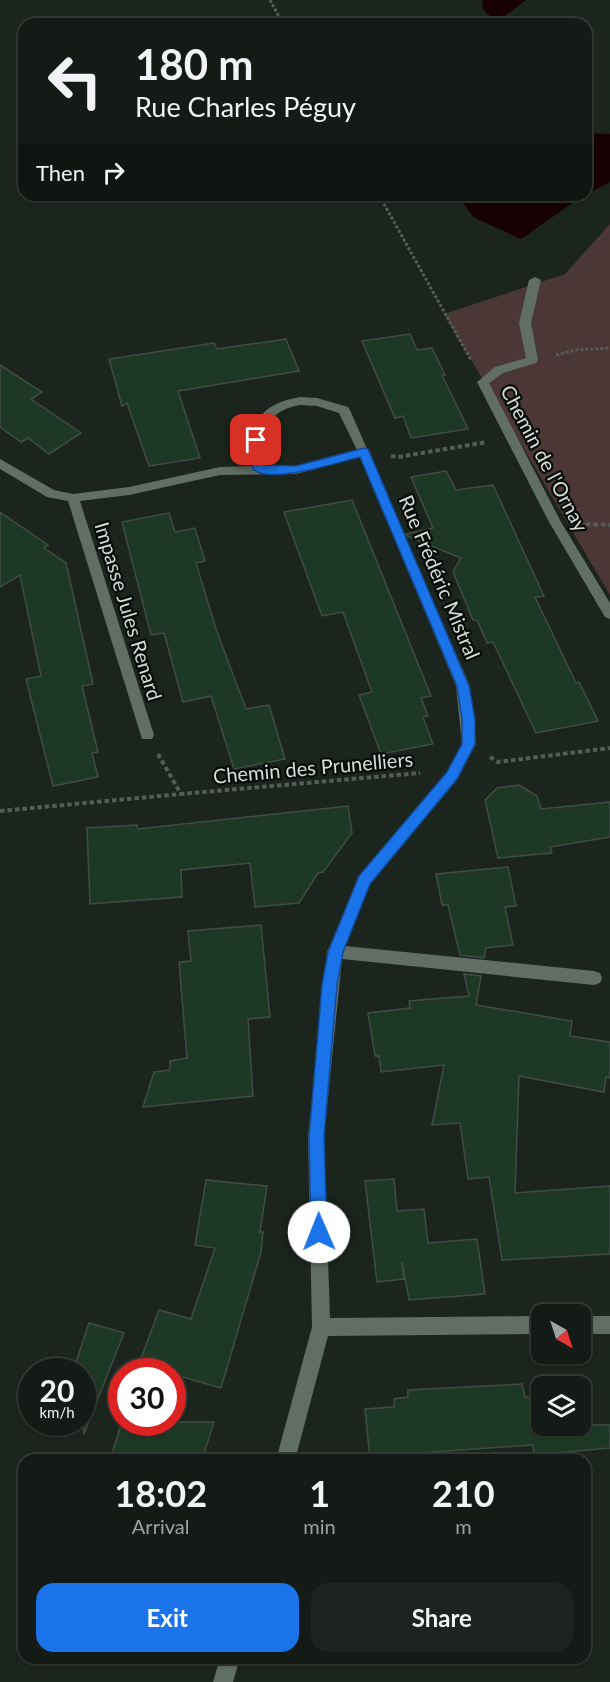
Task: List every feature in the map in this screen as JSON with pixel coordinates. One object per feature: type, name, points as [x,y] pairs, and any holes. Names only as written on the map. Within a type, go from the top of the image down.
[{"type":"street","name":"Chemin de l'Ornay","points":[[535,280],[525,323],[532,360],[499,370],[483,382],[555,522],[610,614]]},
{"type":"street","name":"Rue Frédéric Mistral","points":[[259,469],[255,452],[258,427],[267,414],[287,403],[317,402],[344,410],[463,686],[468,719],[468,744],[452,776],[364,880],[336,952],[330,985],[316,1137],[321,1327],[287,1454]]},
{"type":"street","points":[[0,462],[51,494],[73,498],[129,491],[220,471],[296,470],[364,452]]},
{"type":"street","name":"Impasse Jules Renard","points":[[73,498],[147,735]]},
{"type":"street","points":[[336,952],[594,978]]},
{"type":"street","points":[[321,1327],[531,1325]]},
{"type":"street","points":[[591,1325],[610,1325]]},
{"type":"street","points":[[223,1682],[228,1664]]},
{"type":"path","points":[[270,0],[280,18]]},
{"type":"path","name":"Chemin de l'Ornay","points":[[382,201],[483,382]]},
{"type":"path","points":[[532,360],[576,350],[610,348]]},
{"type":"path","points":[[364,452],[398,457],[511,438]]},
{"type":"path","points":[[147,735],[181,794]]},
{"type":"path","points":[[468,744],[498,762],[610,748]]},
{"type":"path","name":"Chemin des Prunelliers","points":[[0,811],[422,773]]},
{"type":"shaded area","points":[[483,0],[526,0],[505,16],[490,16],[482,8]]},
{"type":"shaded area","points":[[592,133],[610,134],[610,182],[592,191]]},
{"type":"shaded area","points":[[462,201],[575,201],[521,239],[473,217]]},
{"type":"shaded area","points":[[610,224],[610,595],[444,314],[565,274]]},
{"type":"building","points":[[410,334],[417,350],[432,348],[445,375],[442,375],[468,429],[411,438],[403,416],[395,418],[362,341]]},
{"type":"building","points":[[286,339],[299,371],[178,391],[200,458],[149,466],[127,403],[122,406],[109,359],[214,343],[217,349]]},
{"type":"building","points":[[0,365],[42,392],[31,399],[81,433],[49,454],[28,438],[21,442],[0,427]]},
{"type":"building","points":[[446,471],[456,490],[493,485],[544,596],[535,597],[576,683],[579,682],[598,721],[536,733],[493,642],[487,643],[477,620],[473,620],[453,572],[461,558],[407,536],[406,534],[433,528],[411,477]]},
{"type":"building","points":[[352,500],[431,696],[421,698],[428,716],[423,717],[433,744],[381,754],[359,695],[372,692],[343,612],[322,616],[284,512]]},
{"type":"building","points":[[0,512],[48,545],[44,548],[66,563],[93,684],[82,686],[98,752],[92,753],[98,777],[53,786],[26,679],[41,676],[20,575],[0,587]]},
{"type":"building","points":[[169,513],[175,532],[195,528],[205,561],[196,563],[216,629],[246,709],[269,705],[285,759],[234,769],[211,696],[183,702],[164,633],[151,635],[122,522]]},
{"type":"building","points":[[519,785],[537,796],[541,809],[610,802],[610,837],[550,847],[552,853],[498,858],[485,800],[497,788]]},
{"type":"building","points":[[348,806],[352,833],[323,872],[318,873],[299,903],[255,907],[250,863],[181,870],[182,897],[90,904],[87,828],[137,825],[138,829]]},
{"type":"building","points":[[508,867],[516,906],[505,907],[513,945],[486,948],[484,958],[460,955],[448,905],[442,905],[436,874]]},
{"type":"building","points":[[261,925],[270,1017],[248,1019],[253,1096],[143,1107],[154,1072],[170,1070],[170,1061],[187,1058],[179,962],[191,961],[188,931]]},
{"type":"building","points":[[464,974],[481,976],[476,1005],[572,1021],[570,1036],[610,1042],[610,1078],[606,1077],[604,1092],[519,1076],[515,1193],[610,1186],[610,1254],[502,1260],[489,1177],[468,1179],[460,1123],[432,1125],[444,1065],[381,1072],[379,1056],[375,1056],[368,1013],[410,1008],[409,1001],[469,996]]},
{"type":"building","points":[[394,1179],[397,1211],[424,1209],[428,1243],[477,1239],[485,1294],[409,1300],[402,1262],[404,1279],[377,1282],[365,1181]]},
{"type":"building","points":[[206,1180],[267,1186],[260,1232],[263,1232],[261,1252],[221,1388],[186,1378],[186,1358],[141,1358],[159,1310],[191,1319],[215,1248],[195,1245]]},
{"type":"building","points":[[89,1323],[124,1333],[114,1358],[108,1358],[108,1373],[96,1404],[96,1358],[77,1358]]},
{"type":"building","points":[[522,1384],[525,1397],[531,1396],[531,1436],[591,1436],[591,1425],[610,1425],[610,1448],[534,1454],[533,1445],[419,1454],[369,1454],[365,1409],[394,1407],[394,1399],[408,1397],[408,1390]]},
{"type":"building","points":[[186,1422],[214,1422],[204,1454],[112,1454],[118,1436],[186,1436]]},
{"type":"route","points":[[256,440],[255,452],[259,469],[296,470],[364,452],[463,686],[468,719],[468,744],[452,776],[364,880],[336,952],[330,985],[316,1137],[319,1232]]}]
